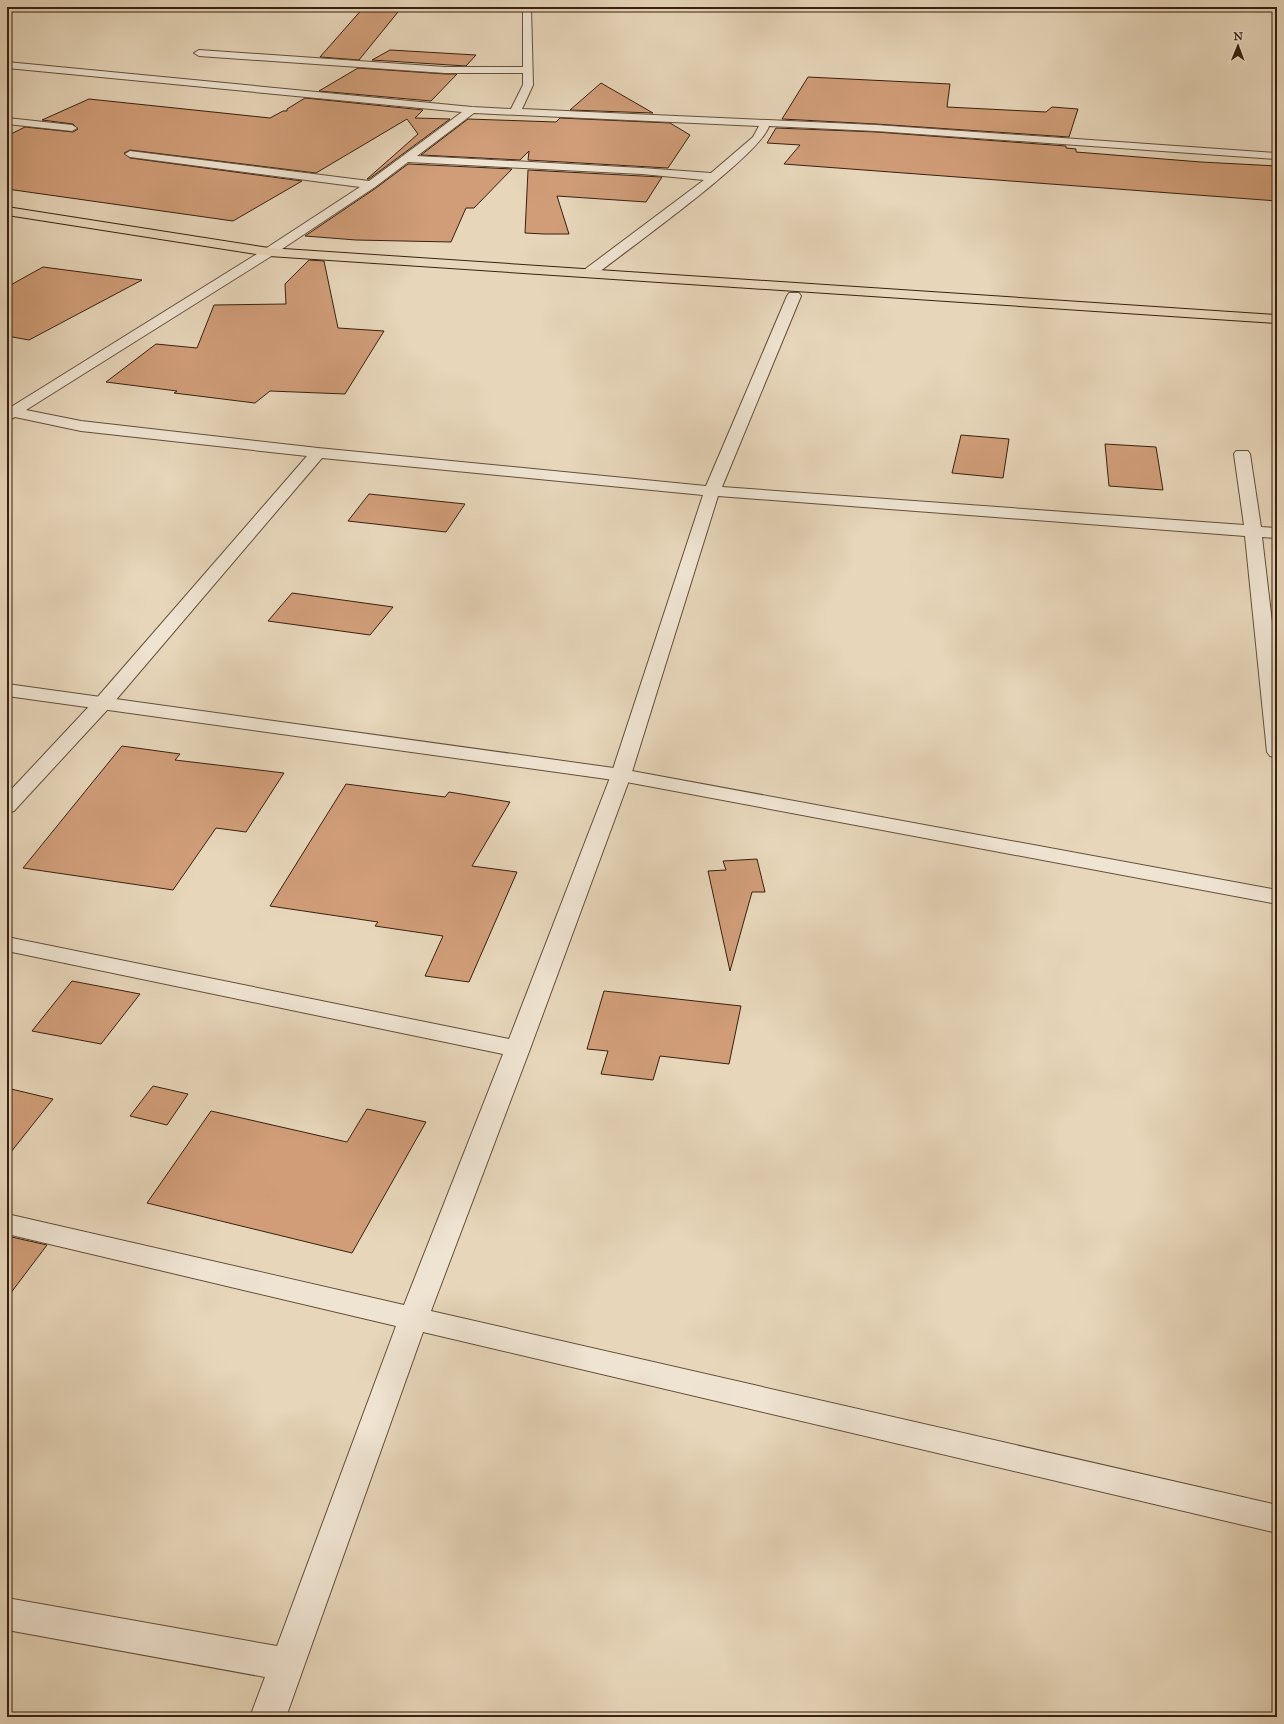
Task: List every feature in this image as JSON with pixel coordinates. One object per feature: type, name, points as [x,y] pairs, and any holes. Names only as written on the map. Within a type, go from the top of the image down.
[{"type":"highway","points":[[7,211],[268,252],[1277,319]]},
{"type":"highway","points":[[7,222],[255,260],[1277,329]]},
{"type":"street","points":[[515,112],[528,85],[528,7]]},
{"type":"street","points":[[199,53],[445,70],[528,70]]},
{"type":"street","points":[[7,65],[472,110],[914,130],[1277,156]]},
{"type":"street","points":[[9,413],[268,252],[371,185],[472,110]]},
{"type":"street","points":[[7,121],[72,128]]},
{"type":"street","points":[[589,273],[714,177],[757,139],[762,133],[765,123]]},
{"type":"street","points":[[130,154],[371,185]]},
{"type":"street","points":[[406,159],[642,171],[714,177]]},
{"type":"street","points":[[268,1717],[285,1664],[412,1319],[518,1049],[621,775],[712,491],[794,296]]},
{"type":"street","points":[[9,413],[81,426],[318,453],[712,491],[1277,533]]},
{"type":"street","points":[[7,807],[102,704],[318,453]]},
{"type":"street","points":[[1242,454],[1253,531],[1277,752]]},
{"type":"street","points":[[7,690],[621,775],[1277,897]]},
{"type":"street","points":[[7,944],[518,1049]]},
{"type":"street","points":[[7,1224],[1277,1519]]},
{"type":"street","points":[[7,1614],[285,1664]]},
{"type":"building","points":[[364,7],[402,7],[359,60],[320,57]]},
{"type":"building","points":[[390,50],[476,55],[466,66],[372,60]]},
{"type":"building","points":[[358,68],[457,74],[431,101],[319,91]]},
{"type":"building","points":[[808,77],[950,84],[947,107],[1046,112],[1052,107],[1078,109],[1069,137],[782,119]]},
{"type":"building","points":[[601,83],[653,113],[570,110]]},
{"type":"building","points":[[305,98],[423,110],[415,118],[450,119],[369,179],[367,179],[418,134],[407,119],[316,173],[130,150],[124,153],[130,158],[302,181],[233,221],[7,189],[7,136],[25,127],[73,132],[78,129],[73,124],[42,120],[89,99],[270,118],[283,111],[287,111],[287,109]]},
{"type":"building","points":[[560,118],[670,123],[690,135],[668,168],[528,160],[529,151],[520,160],[421,155],[468,119],[556,122]]},
{"type":"building","points":[[776,128],[876,132],[1066,146],[1066,148],[1076,149],[1076,152],[1201,162],[1277,166],[1277,201],[784,164],[800,145],[767,143]]},
{"type":"building","points":[[408,164],[512,169],[474,208],[466,208],[451,242],[356,240],[305,236],[376,188]]},
{"type":"building","points":[[528,170],[662,177],[646,202],[557,196],[569,234],[544,234],[525,233]]},
{"type":"building","points":[[309,260],[324,261],[338,328],[384,331],[345,394],[270,391],[255,403],[174,393],[177,391],[106,382],[156,344],[197,348],[214,305],[286,304],[285,284]]},
{"type":"building","points":[[43,267],[142,280],[29,340],[7,336],[7,287]]},
{"type":"building","points":[[961,435],[1009,439],[1003,478],[952,473]]},
{"type":"building","points":[[1105,444],[1156,447],[1163,490],[1109,486]]},
{"type":"building","points":[[369,494],[465,504],[446,532],[348,521]]},
{"type":"building","points":[[292,593],[393,607],[370,635],[268,621]]},
{"type":"building","points":[[122,746],[180,754],[175,760],[284,773],[246,832],[216,828],[173,890],[23,868]]},
{"type":"building","points":[[346,784],[445,797],[449,792],[510,802],[472,866],[517,872],[469,982],[425,976],[443,936],[375,926],[378,922],[270,906]]},
{"type":"building","points":[[757,859],[765,892],[752,892],[730,971],[708,871],[726,870],[723,861]]},
{"type":"building","points":[[72,981],[140,994],[101,1044],[32,1031]]},
{"type":"building","points":[[604,991],[741,1006],[729,1064],[660,1056],[653,1080],[601,1074],[608,1051],[587,1049]]},
{"type":"building","points":[[153,1086],[188,1094],[167,1125],[130,1116]]},
{"type":"building","points":[[7,1088],[53,1099],[7,1157]]},
{"type":"building","points":[[367,1109],[426,1122],[352,1253],[147,1203],[211,1111],[347,1142]]},
{"type":"building","points":[[7,1236],[47,1245],[7,1298]]}]
